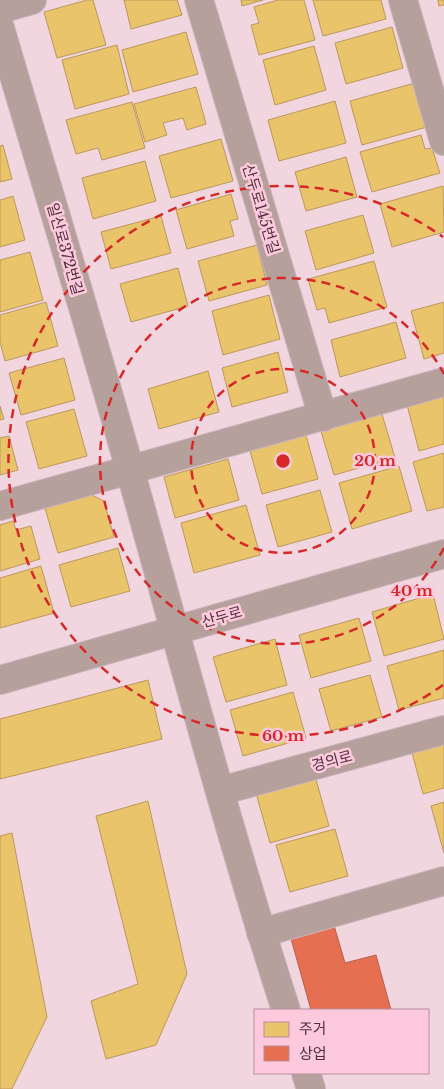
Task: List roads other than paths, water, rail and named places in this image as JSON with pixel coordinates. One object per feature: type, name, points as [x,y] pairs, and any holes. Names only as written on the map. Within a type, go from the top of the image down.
[{"type":"street","points":[[0,9],[32,0]]},
{"type":"street","name":"산두로145번길","points":[[199,0],[323,417]]},
{"type":"street","points":[[403,0],[444,141]]},
{"type":"street","name":"일산로372번길","points":[[0,28],[130,470],[174,631]]},
{"type":"street","points":[[0,506],[444,382]]},
{"type":"street","name":"산두로","points":[[0,680],[444,554]]},
{"type":"street","points":[[174,631],[261,933],[286,1009]]},
{"type":"street","name":"경의로","points":[[220,791],[444,730]]},
{"type":"street","points":[[261,933],[444,881]]},
{"type":"street","points":[[306,1074],[311,1089]]}]
